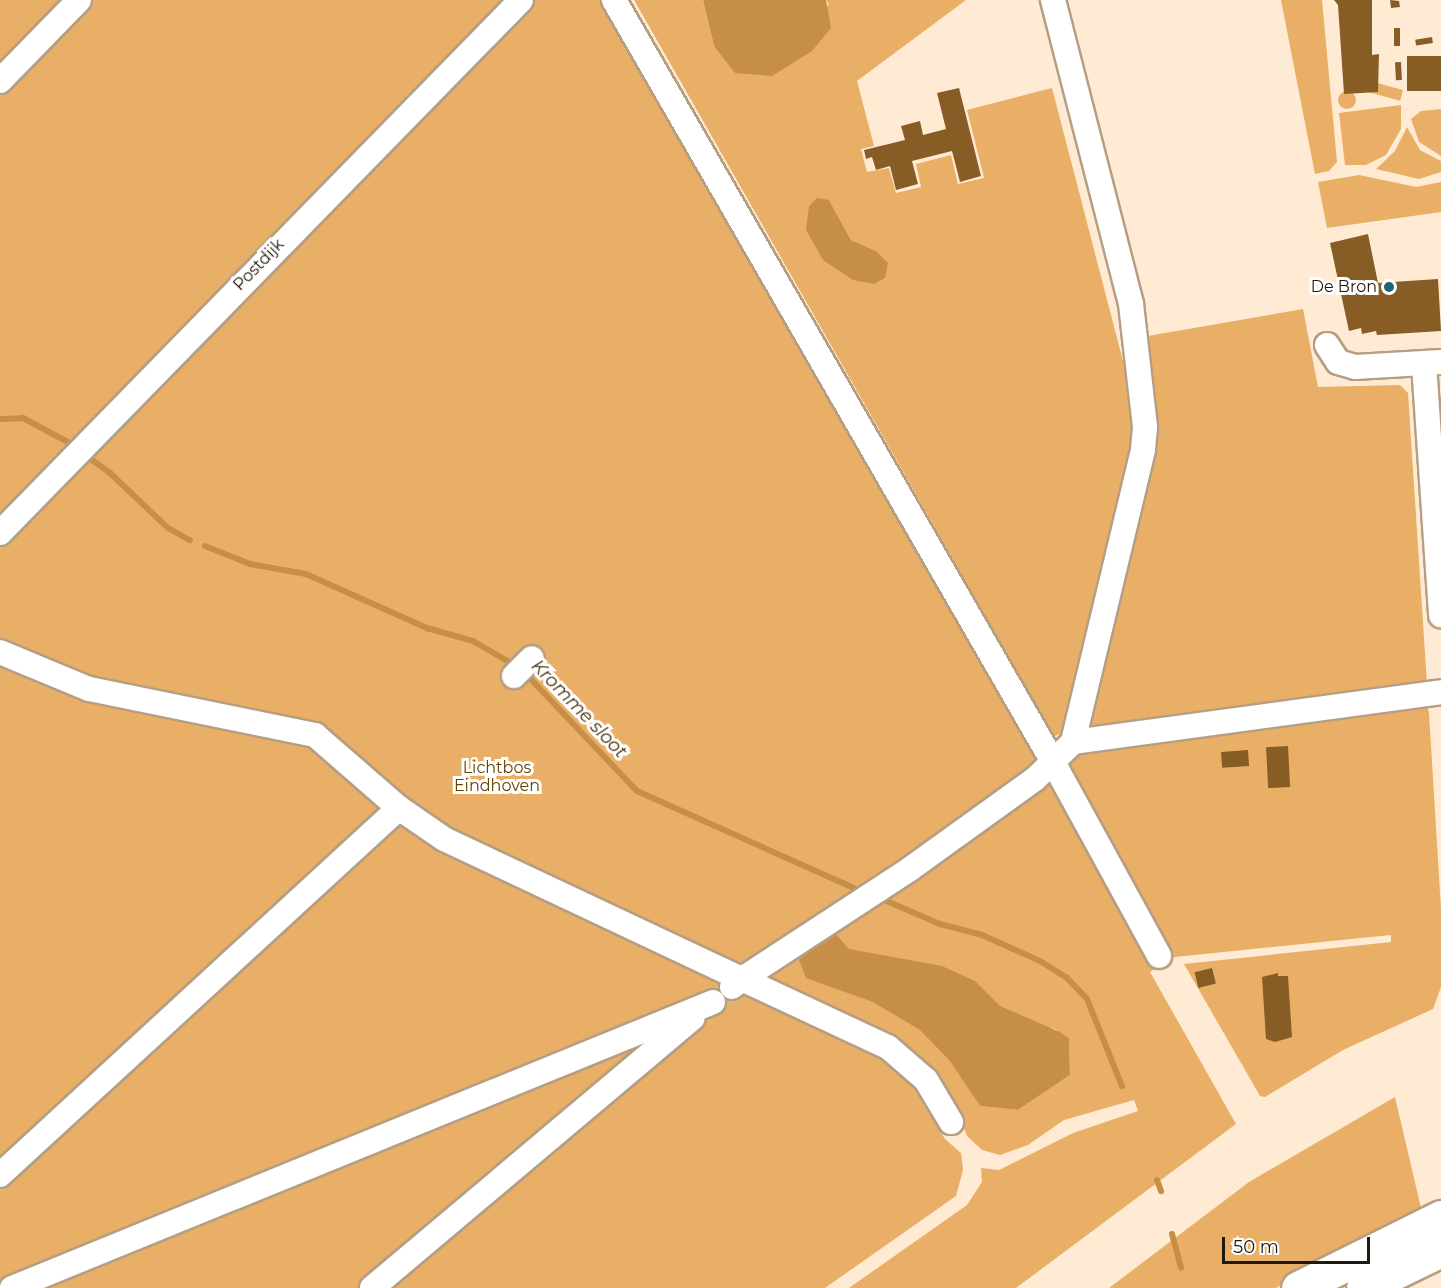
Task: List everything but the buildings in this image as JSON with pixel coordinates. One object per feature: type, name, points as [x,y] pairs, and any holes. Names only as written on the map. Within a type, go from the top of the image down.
[{"type":"highway","points":[[1298,1288],[1431,1239]]},
{"type":"highway","points":[[1363,1288],[1431,1239]]},
{"type":"street","points":[[0,81],[79,0]]},
{"type":"street","name":"Postdijk","points":[[0,533],[521,0]]},
{"type":"street","points":[[614,0],[1053,762],[1159,956]]},
{"type":"street","points":[[372,1288],[712,1002],[742,979],[910,869],[1035,779],[1072,742],[1143,450],[1145,427],[1131,304],[1053,0]]},
{"type":"street","points":[[1327,345],[1338,362],[1355,367],[1432,363],[1441,615]]},
{"type":"street","points":[[0,652],[89,689],[315,735],[399,808],[444,839],[888,1047],[926,1080],[951,1122]]},
{"type":"street","points":[[1072,742],[1441,692]]},
{"type":"street","points":[[0,1175],[399,808]]},
{"type":"street","points":[[12,1288],[712,1002]]},
{"type":"green space","name":"Lichtbos Eindhoven","points":[[0,0],[627,0],[1050,745],[1424,691],[1429,713],[1441,909],[1441,987],[1433,1009],[1343,1050],[1265,1097],[1260,1096],[1184,964],[1391,942],[1391,935],[1175,957],[1150,972],[1236,1124],[1016,1288],[849,1288],[967,1205],[982,1182],[981,1168],[999,1170],[1073,1133],[1138,1111],[1134,1100],[1064,1120],[1028,1145],[1000,1155],[982,1150],[967,1136],[948,1090],[923,1104],[945,1139],[961,1153],[963,1170],[956,1196],[825,1288],[0,1288]],"holes":[[[1053,1028],[1069,1038],[1070,1075],[1018,1110],[980,1106],[964,1080]]]},
{"type":"green space","points":[[634,0],[703,0],[714,46],[829,5],[826,0],[966,0],[857,81],[874,146],[861,149],[867,172],[889,168],[896,193],[921,187],[916,164],[951,155],[958,184],[984,178],[967,110],[1052,88],[1123,361],[1135,428],[1063,733],[1054,736]],"holes":[[[829,200],[851,240],[876,251],[806,230]]]},
{"type":"green space","points":[[1281,0],[1322,0],[1337,162],[1329,171],[1315,174]]},
{"type":"green space","points":[[1361,79],[1403,90],[1400,101],[1359,89]]},
{"type":"green space","points":[[1347,91],[1353,94],[1356,100],[1353,106],[1347,109],[1341,106],[1338,100],[1341,94]]},
{"type":"green space","points":[[1401,105],[1401,129],[1386,155],[1366,165],[1345,165],[1339,113]]},
{"type":"green space","points":[[1441,109],[1441,156],[1419,142],[1411,119],[1421,111]]},
{"type":"green space","points":[[1407,127],[1420,150],[1441,161],[1441,172],[1419,179],[1376,169],[1395,151]]},
{"type":"green space","points":[[1359,175],[1416,187],[1441,182],[1441,212],[1327,228],[1318,182]]},
{"type":"green space","points":[[1303,309],[1318,387],[1400,385],[1408,393],[1427,684],[1084,728],[1151,459],[1136,338]]},
{"type":"green space","points":[[1395,1097],[1421,1208],[1410,1217],[1276,1288],[1109,1288],[1249,1182]]},
{"type":"shaded area","points":[[703,0],[826,0],[831,28],[812,51],[772,76],[735,73],[714,46]]},
{"type":"shaded area","points":[[817,198],[829,200],[851,240],[876,251],[888,263],[885,278],[874,284],[853,280],[823,260],[806,230],[809,206]]},
{"type":"shaded area","points":[[833,931],[849,949],[942,966],[975,981],[1000,1006],[1060,1032],[1069,1038],[1070,1075],[1018,1110],[980,1106],[950,1061],[920,1030],[873,1002],[806,978],[799,960]]},
{"type":"waterway","name":"Kromme sloot","points":[[0,419],[23,418],[68,442]]},
{"type":"waterway","name":"Kromme sloot","points":[[84,454],[110,473],[168,528],[190,540]]},
{"type":"waterway","name":"Kromme sloot","points":[[205,546],[250,564],[306,574],[427,628],[473,641],[516,666]]},
{"type":"waterway","name":"Kromme sloot","points":[[524,672],[637,791],[856,889]]},
{"type":"waterway","name":"Kromme sloot","points":[[882,899],[940,924],[982,935],[1040,961],[1066,977],[1087,999],[1122,1086]]},
{"type":"waterway","name":"Kromme sloot","points":[[1157,1180],[1161,1191]]},
{"type":"waterway","points":[[1172,1234],[1181,1268]]},
{"type":"place","name":"De Bron","points":[[1389,287]]}]
